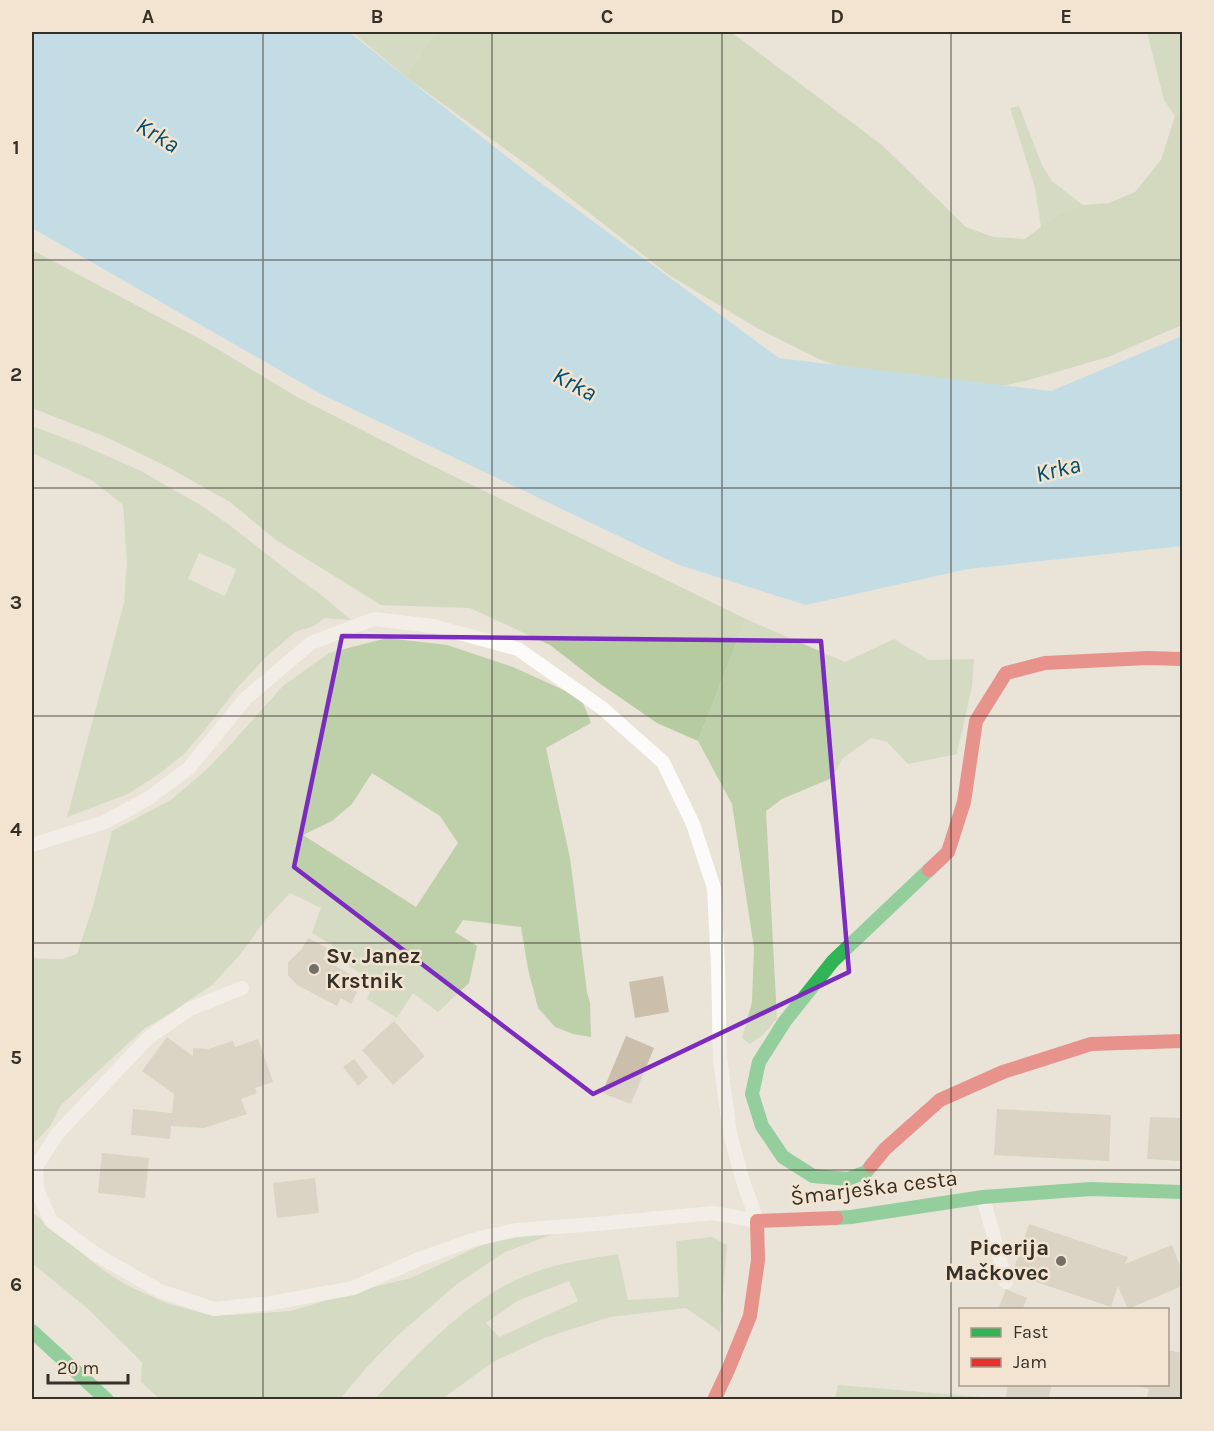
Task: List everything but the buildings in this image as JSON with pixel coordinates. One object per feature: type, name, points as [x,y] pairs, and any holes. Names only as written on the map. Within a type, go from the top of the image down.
[{"type":"street","points":[[1182,659],[1147,658],[1045,663],[1006,673],[976,721],[964,802],[948,852],[833,961],[785,1021],[759,1062],[752,1094],[762,1126],[783,1157],[813,1176],[848,1179],[866,1172],[885,1149],[940,1101],[1003,1072],[1091,1044],[1182,1041]]},
{"type":"street","name":"Šmarješka cesta","points":[[757,1221],[851,1216],[983,1197],[1090,1190],[1182,1192]]},
{"type":"street","points":[[714,1400],[750,1316],[759,1260],[757,1221]]},
{"type":"street","points":[[32,1331],[106,1400]]},
{"type":"lane","points":[[32,845],[105,822],[149,798],[189,768],[246,698],[311,643],[374,619],[433,626],[518,649],[602,708],[663,762],[693,824],[714,888],[720,1059],[730,1134],[757,1221],[713,1213],[516,1230],[472,1240],[419,1259],[353,1288],[271,1303],[214,1309],[160,1291],[97,1255],[51,1221],[37,1190],[36,1167],[58,1133],[148,1038],[190,1010],[242,988]]},
{"type":"lane","points":[[983,1197],[1006,1282]]},
{"type":"highlighted area","points":[[342,636],[821,641],[849,972],[593,1094],[294,867]]},
{"type":"green space","points":[[352,32],[435,32],[406,77]]},
{"type":"green space","points":[[435,32],[731,32],[882,145],[966,227],[993,237],[1025,239],[1058,214],[1083,205],[1109,203],[1135,192],[1161,160],[1175,116],[1182,114],[1182,325],[1108,357],[1025,381],[972,393],[908,391],[819,359],[757,328],[669,275],[537,172],[406,77]]},
{"type":"green space","points":[[1147,32],[1182,32],[1182,114],[1175,116],[1164,100]]},
{"type":"green space","points":[[1019,106],[1042,165],[1052,181],[1083,205],[1058,214],[1041,227],[1035,188],[1010,108]]},
{"type":"green space","points":[[32,250],[204,341],[297,397],[746,619],[698,741],[657,723],[599,683],[550,645],[470,608],[381,605],[276,540],[230,502],[168,467],[106,437],[32,408]]},
{"type":"green space","points":[[32,426],[139,470],[202,506],[228,524],[351,620],[325,618],[314,626],[295,632],[266,657],[237,688],[184,754],[128,794],[67,817],[124,603],[127,562],[123,505],[93,481],[32,453]],"holes":[[[199,553],[236,569],[225,596],[188,579]]]},
{"type":"green space","points":[[746,619],[845,662],[894,639],[929,660],[974,659],[972,686],[957,754],[908,764],[887,742],[871,738],[842,759],[832,778],[782,799],[766,811],[777,1019],[763,1035],[750,1044],[742,1038],[752,1002],[754,948],[732,804],[698,741]]},
{"type":"green space","points":[[387,638],[447,645],[513,667],[581,698],[591,723],[546,748],[570,858],[590,1003],[591,1037],[573,1034],[555,1027],[538,1008],[521,927],[463,920],[455,932],[477,946],[469,983],[438,1012],[413,993],[397,1018],[367,999],[374,982],[340,960],[332,945],[312,933],[321,908],[290,893],[266,919],[239,956],[212,985],[145,1028],[61,1105],[49,1128],[32,1145],[32,958],[62,959],[77,954],[93,906],[112,831],[171,800],[207,769],[283,686],[329,653]],"holes":[[[372,773],[440,816],[458,843],[416,907],[303,835],[332,821],[352,804]]]},
{"type":"green space","points":[[32,1212],[99,1267],[126,1285],[166,1303],[210,1315],[291,1311],[411,1278],[492,1240],[529,1232],[553,1234],[505,1252],[457,1284],[397,1336],[340,1399],[161,1400],[141,1382],[142,1362],[88,1309],[32,1263]]},
{"type":"green space","points":[[712,1237],[727,1245],[720,1332],[686,1308],[610,1317],[544,1338],[493,1362],[442,1399],[375,1399],[430,1342],[471,1307],[493,1292],[541,1270],[569,1262],[618,1254],[628,1300],[679,1297],[676,1241]],"holes":[[[569,1281],[578,1301],[499,1337],[486,1323],[517,1301]]]},
{"type":"green space","points":[[838,1385],[982,1397],[982,1399],[835,1399]]},
{"type":"water","name":"Krka","points":[[32,32],[349,32],[530,175],[779,358],[1051,391],[1182,336],[1182,546],[968,569],[806,605],[679,565],[321,394],[32,228]]},
{"type":"traffic: fast","points":[[871,1166],[866,1172],[848,1179],[813,1176],[783,1157],[762,1126],[752,1094],[759,1062],[785,1021],[833,961],[929,870]]},
{"type":"traffic: fast","points":[[836,1218],[983,1197],[1091,1189],[1182,1192]]},
{"type":"traffic: fast","points":[[32,1331],[107,1400]]},
{"type":"traffic: jam","points":[[929,870],[948,852],[964,802],[976,721],[1006,673],[1045,663],[1147,658],[1182,659]]},
{"type":"traffic: jam","points":[[871,1166],[885,1149],[940,1100],[1003,1072],[1091,1044],[1182,1041]]},
{"type":"traffic: jam","points":[[714,1400],[750,1316],[758,1260],[757,1221],[836,1218]]},
{"type":"place","name":"Sv. Janez Krstnik","points":[[314,969]]},
{"type":"place","name":"Picerija Mačkovec","points":[[1061,1261]]}]
